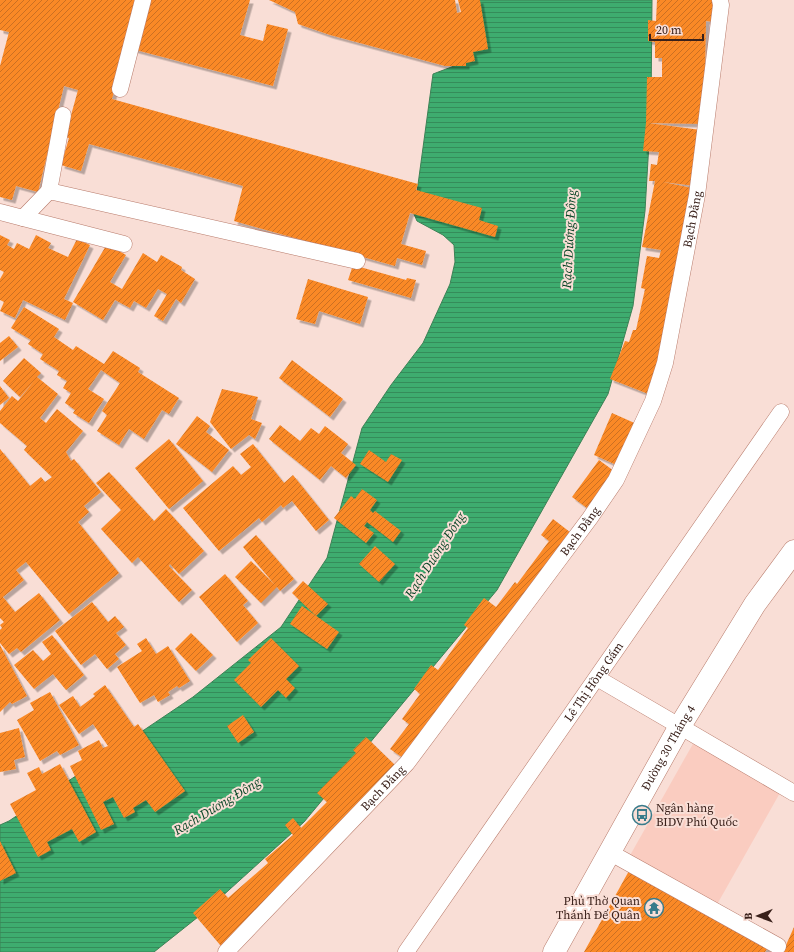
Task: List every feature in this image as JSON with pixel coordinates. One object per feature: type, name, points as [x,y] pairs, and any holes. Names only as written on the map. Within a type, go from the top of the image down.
[{"type":"main road","name":"Đường 30 Tháng 4","points":[[554,952],[680,726],[755,604],[794,551]]},
{"type":"street","points":[[120,89],[143,0]]},
{"type":"street","name":"Bạch Đằng","points":[[226,952],[407,763],[590,518],[616,480],[653,402],[665,363],[697,195],[720,3]]},
{"type":"street","points":[[24,218],[49,191],[63,115]]},
{"type":"street","points":[[49,191],[357,261]]},
{"type":"street","points":[[0,212],[124,244]]},
{"type":"street","name":"Lê Thị Hồng Gấm","points":[[406,952],[781,412]]},
{"type":"street","points":[[597,678],[794,793]]},
{"type":"street","points":[[609,852],[778,946]]},
{"type":"shaded area","points":[[694,742],[781,791],[715,908],[628,859]]},
{"type":"water","name":"Rạch Dương Đông","points":[[461,0],[652,0],[651,108],[645,211],[633,306],[608,394],[497,590],[304,822],[208,909],[154,952],[0,952],[0,825],[9,821],[193,697],[281,627],[327,558],[362,428],[391,385],[423,343],[450,284],[455,262],[454,245],[443,235],[417,221],[414,214],[433,74],[470,60]]},
{"type":"building","points":[[0,0],[139,0],[112,99],[418,184],[416,190],[482,208],[479,220],[498,226],[495,237],[410,213],[401,244],[426,251],[422,265],[397,258],[395,266],[234,221],[243,186],[89,144],[81,171],[61,165],[69,138],[65,137],[78,90],[64,86],[38,192],[16,186],[12,200],[0,197],[0,66],[9,32],[0,30]]},
{"type":"building","points":[[145,0],[250,0],[240,35],[263,41],[267,24],[288,29],[273,86],[132,49]]},
{"type":"building","points":[[269,0],[455,0],[457,13],[461,12],[458,0],[480,0],[488,49],[473,52],[475,61],[466,63],[466,66],[445,66],[330,35],[298,24],[295,12]]},
{"type":"building","points":[[657,0],[715,0],[714,22],[706,21],[704,124],[648,123],[701,130],[695,186],[663,182],[697,189],[651,395],[610,379],[625,341],[629,342],[633,330],[636,330],[645,289],[641,288],[647,256],[659,258],[661,250],[642,247],[655,181],[649,181],[651,164],[657,165],[659,152],[643,151],[646,123],[647,77],[662,77],[662,58],[655,58],[655,42],[648,41],[648,20],[656,21]]},
{"type":"building","points":[[0,235],[10,240],[7,245],[14,249],[17,243],[29,249],[36,235],[51,243],[48,248],[68,257],[77,239],[90,245],[64,299],[73,303],[65,320],[23,300],[15,318],[0,311],[4,302],[0,300],[0,279],[4,272],[0,270]]},
{"type":"building","points":[[107,244],[126,255],[110,282],[122,289],[143,253],[157,262],[161,255],[182,267],[181,270],[195,279],[181,303],[176,299],[163,321],[154,316],[167,294],[158,289],[146,308],[134,301],[130,308],[115,300],[103,320],[73,302]]},
{"type":"building","points":[[353,265],[406,280],[407,278],[416,280],[411,298],[348,280]]},
{"type":"building","points":[[308,279],[368,297],[360,324],[319,311],[315,324],[296,319]]},
{"type":"building","points":[[24,307],[59,329],[54,337],[73,350],[76,346],[104,364],[113,351],[140,368],[138,372],[179,398],[169,414],[162,410],[144,439],[129,429],[119,445],[97,431],[107,415],[102,411],[120,383],[101,370],[88,389],[104,399],[89,423],[73,413],[75,410],[65,403],[71,393],[63,388],[67,381],[57,375],[59,371],[40,359],[43,354],[28,344],[31,340],[11,328]]},
{"type":"building","points":[[9,336],[18,347],[0,361],[0,343]]},
{"type":"building","points":[[24,358],[41,373],[37,377],[58,394],[40,418],[46,423],[57,409],[83,431],[66,452],[71,461],[74,459],[101,492],[84,506],[89,512],[78,522],[119,573],[69,614],[26,562],[16,570],[24,580],[3,597],[15,612],[39,593],[60,620],[21,652],[17,648],[9,654],[0,643],[0,630],[2,628],[0,625],[4,622],[0,618],[0,449],[30,486],[41,477],[45,482],[52,477],[24,450],[27,446],[0,423],[0,411],[12,396],[18,401],[34,381],[20,397],[3,381]]},
{"type":"building","points":[[292,360],[343,399],[330,417],[279,378]]},
{"type":"building","points":[[0,386],[9,398],[0,405]]},
{"type":"building","points":[[222,389],[258,397],[251,419],[262,423],[255,439],[249,435],[231,449],[210,422]]},
{"type":"building","points":[[612,413],[639,425],[621,467],[594,455]]},
{"type":"building","points":[[197,416],[210,426],[206,432],[229,450],[212,472],[176,444]]},
{"type":"building","points":[[280,425],[300,441],[311,428],[319,434],[325,426],[348,444],[341,453],[356,465],[346,478],[331,466],[320,480],[269,439]]},
{"type":"building","points":[[169,439],[203,481],[169,509],[135,468]]},
{"type":"building","points":[[253,444],[284,483],[293,475],[329,520],[316,531],[292,501],[283,508],[281,505],[262,522],[259,518],[219,551],[183,508],[233,466],[241,475],[251,467],[240,454]]},
{"type":"building","points":[[369,450],[386,462],[391,454],[402,460],[388,482],[360,464]]},
{"type":"building","points":[[599,460],[618,474],[591,511],[572,497]]},
{"type":"building","points":[[109,472],[154,521],[166,509],[204,551],[179,574],[170,564],[169,566],[192,590],[179,602],[138,557],[132,563],[101,529],[121,510],[96,483]]},
{"type":"building","points":[[362,489],[377,500],[370,510],[373,513],[375,511],[401,531],[393,542],[367,522],[364,526],[374,533],[366,543],[334,518],[351,496],[355,499]]},
{"type":"building","points":[[553,519],[575,536],[403,758],[390,749],[409,724],[402,719],[420,694],[414,689],[431,665],[438,670],[468,628],[464,625],[484,598],[496,607],[515,582],[517,584],[549,541],[541,535]]},
{"type":"building","points":[[256,535],[294,579],[280,591],[277,587],[261,603],[235,577],[251,561],[275,585],[243,547]]},
{"type":"building","points":[[375,546],[395,564],[379,582],[359,564]]},
{"type":"building","points":[[225,574],[248,601],[243,605],[258,623],[237,642],[199,597]]},
{"type":"building","points":[[303,581],[328,604],[316,616],[292,593]]},
{"type":"building","points":[[92,602],[108,622],[115,616],[124,627],[116,633],[126,645],[115,654],[119,659],[107,669],[95,654],[81,665],[55,631]]},
{"type":"building","points":[[302,606],[339,632],[327,649],[290,624]]},
{"type":"building","points":[[191,633],[213,655],[196,671],[175,649]]},
{"type":"building","points":[[52,635],[84,675],[66,690],[53,674],[34,689],[14,665],[33,650],[43,661],[51,654],[42,642]]},
{"type":"building","points":[[146,638],[156,654],[168,646],[190,681],[179,688],[177,686],[168,692],[170,695],[158,702],[154,695],[140,703],[117,667],[142,651],[137,644]]},
{"type":"building","points":[[271,638],[299,666],[286,679],[295,688],[286,698],[278,690],[261,707],[234,680],[251,663],[248,660]]},
{"type":"building","points":[[0,645],[27,696],[12,704],[10,702],[0,712]]},
{"type":"building","points":[[105,685],[134,727],[138,724],[185,791],[155,812],[146,800],[133,808],[135,812],[124,818],[113,797],[103,802],[114,824],[101,830],[70,766],[82,760],[78,751],[99,740],[103,748],[108,746],[93,724],[79,734],[59,705],[73,696],[80,707],[95,696],[93,694]]},
{"type":"building","points":[[50,692],[79,745],[60,755],[57,751],[40,761],[17,720],[34,710],[30,703]]},
{"type":"building","points":[[243,715],[254,732],[238,743],[227,726]]},
{"type":"building","points":[[19,728],[25,757],[14,760],[16,769],[0,772],[0,733]]},
{"type":"building","points":[[366,737],[397,767],[221,946],[193,913],[220,889],[228,898],[268,863],[265,859],[293,835],[285,825],[293,818],[301,828],[327,802],[317,793],[356,753],[353,750]]},
{"type":"building","points":[[60,764],[96,832],[79,842],[72,829],[47,842],[51,850],[38,857],[10,804],[36,790],[27,773],[39,767],[42,774]]},
{"type":"building","points":[[0,841],[16,873],[0,881]]},
{"type":"building","name":"Phủ Thờ Quan Thánh Đế Quân","points":[[630,869],[768,947],[765,952],[584,952]]},
{"type":"building","points":[[794,927],[794,952],[783,952]]},
{"type":"place","name":"Ngân hàng BIDV Phú Quốc","points":[[642,815]]},
{"type":"place","name":"Phủ Thờ Quan Thánh Đế Quân","points":[[654,908]]}]
